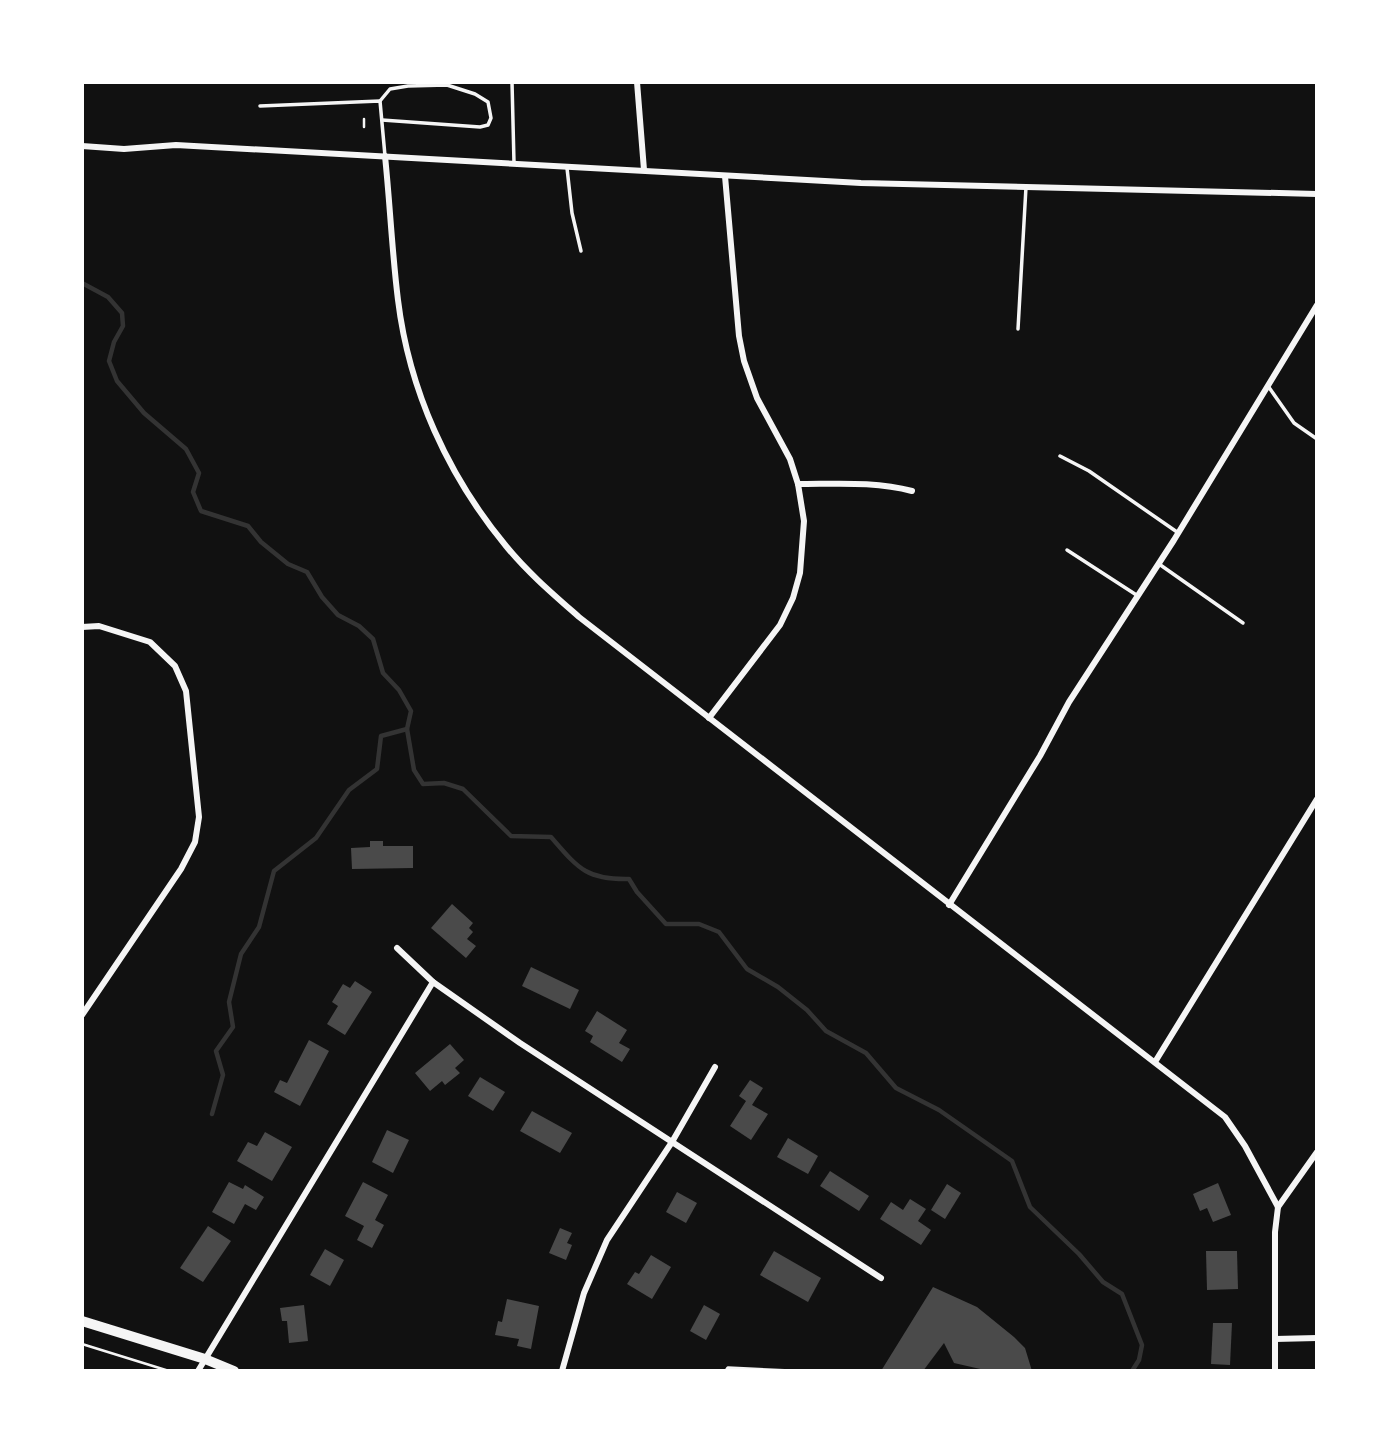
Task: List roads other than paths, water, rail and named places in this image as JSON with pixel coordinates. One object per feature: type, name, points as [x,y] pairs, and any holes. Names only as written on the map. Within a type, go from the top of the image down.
[{"type":"main road","points":[[82,1321],[205,1359],[234,1371]]},
{"type":"street","points":[[637,82],[643,170]]},
{"type":"street","points":[[82,146],[124,149],[176,145],[861,183],[1317,194]]},
{"type":"street","points":[[385,156],[398,302],[408,352],[431,426],[471,499],[507,547],[579,617],[1225,1117],[1245,1146],[1278,1207]]},
{"type":"street","points":[[709,718],[780,625],[793,598],[800,573],[804,521],[798,484],[790,459],[757,398],[744,361],[739,335],[725,176]]},
{"type":"street","points":[[949,905],[1040,756],[1069,702],[1179,533],[1316,306]]},
{"type":"street","points":[[798,484],[896,486],[912,491]]},
{"type":"street","points":[[82,628],[99,626],[150,642],[174,666],[186,691],[199,817],[195,842],[181,869],[82,1015]]},
{"type":"street","points":[[1155,1062],[1317,799]]},
{"type":"street","points":[[397,948],[433,982],[520,1043],[881,1278]]},
{"type":"street","points":[[198,1371],[433,982]]},
{"type":"street","points":[[562,1371],[584,1293],[607,1240],[672,1142],[715,1067]]},
{"type":"street","points":[[1275,1371],[1275,1232],[1278,1207],[1317,1152]]},
{"type":"street","points":[[1275,1339],[1317,1338]]},
{"type":"lane","points":[[512,82],[514,163]]},
{"type":"lane","points":[[382,120],[480,127],[488,125],[491,118],[488,102],[475,94],[447,85],[390,89],[380,101],[385,156]]},
{"type":"lane","points":[[260,106],[380,101]]},
{"type":"lane","points":[[567,166],[572,212],[581,251]]},
{"type":"lane","points":[[1017,329],[1026,187]]},
{"type":"lane","points":[[1268,386],[1294,423],[1317,439]]},
{"type":"lane","points":[[1060,456],[1089,471],[1179,533]]},
{"type":"lane","points":[[1067,550],[1138,596]]},
{"type":"lane","points":[[1159,564],[1243,623]]},
{"type":"lane","points":[[726,1371],[728,1368],[790,1371]]},
{"type":"waterway","points":[[82,283],[108,297],[122,313],[123,326],[114,342],[109,361],[117,381],[144,413],[186,449],[199,473],[193,492],[201,511],[248,526],[261,542],[288,564],[307,572],[322,597],[338,615],[359,626],[373,639],[383,673],[399,690],[411,711],[407,729],[414,770],[423,784],[444,783],[463,789],[511,836],[551,837],[584,870],[602,877],[629,879],[666,924],[699,924],[719,932],[747,969],[778,987],[807,1010],[826,1031],[866,1053],[896,1088],[939,1110],[1012,1161],[1030,1207],[1079,1254],[1103,1282],[1122,1294],[1142,1345],[1139,1360],[1132,1371]]},
{"type":"waterway","points":[[212,1114],[223,1075],[216,1051],[233,1027],[229,1002],[241,954],[259,927],[274,871],[316,838],[349,790],[377,769],[381,736],[407,729]]}]
